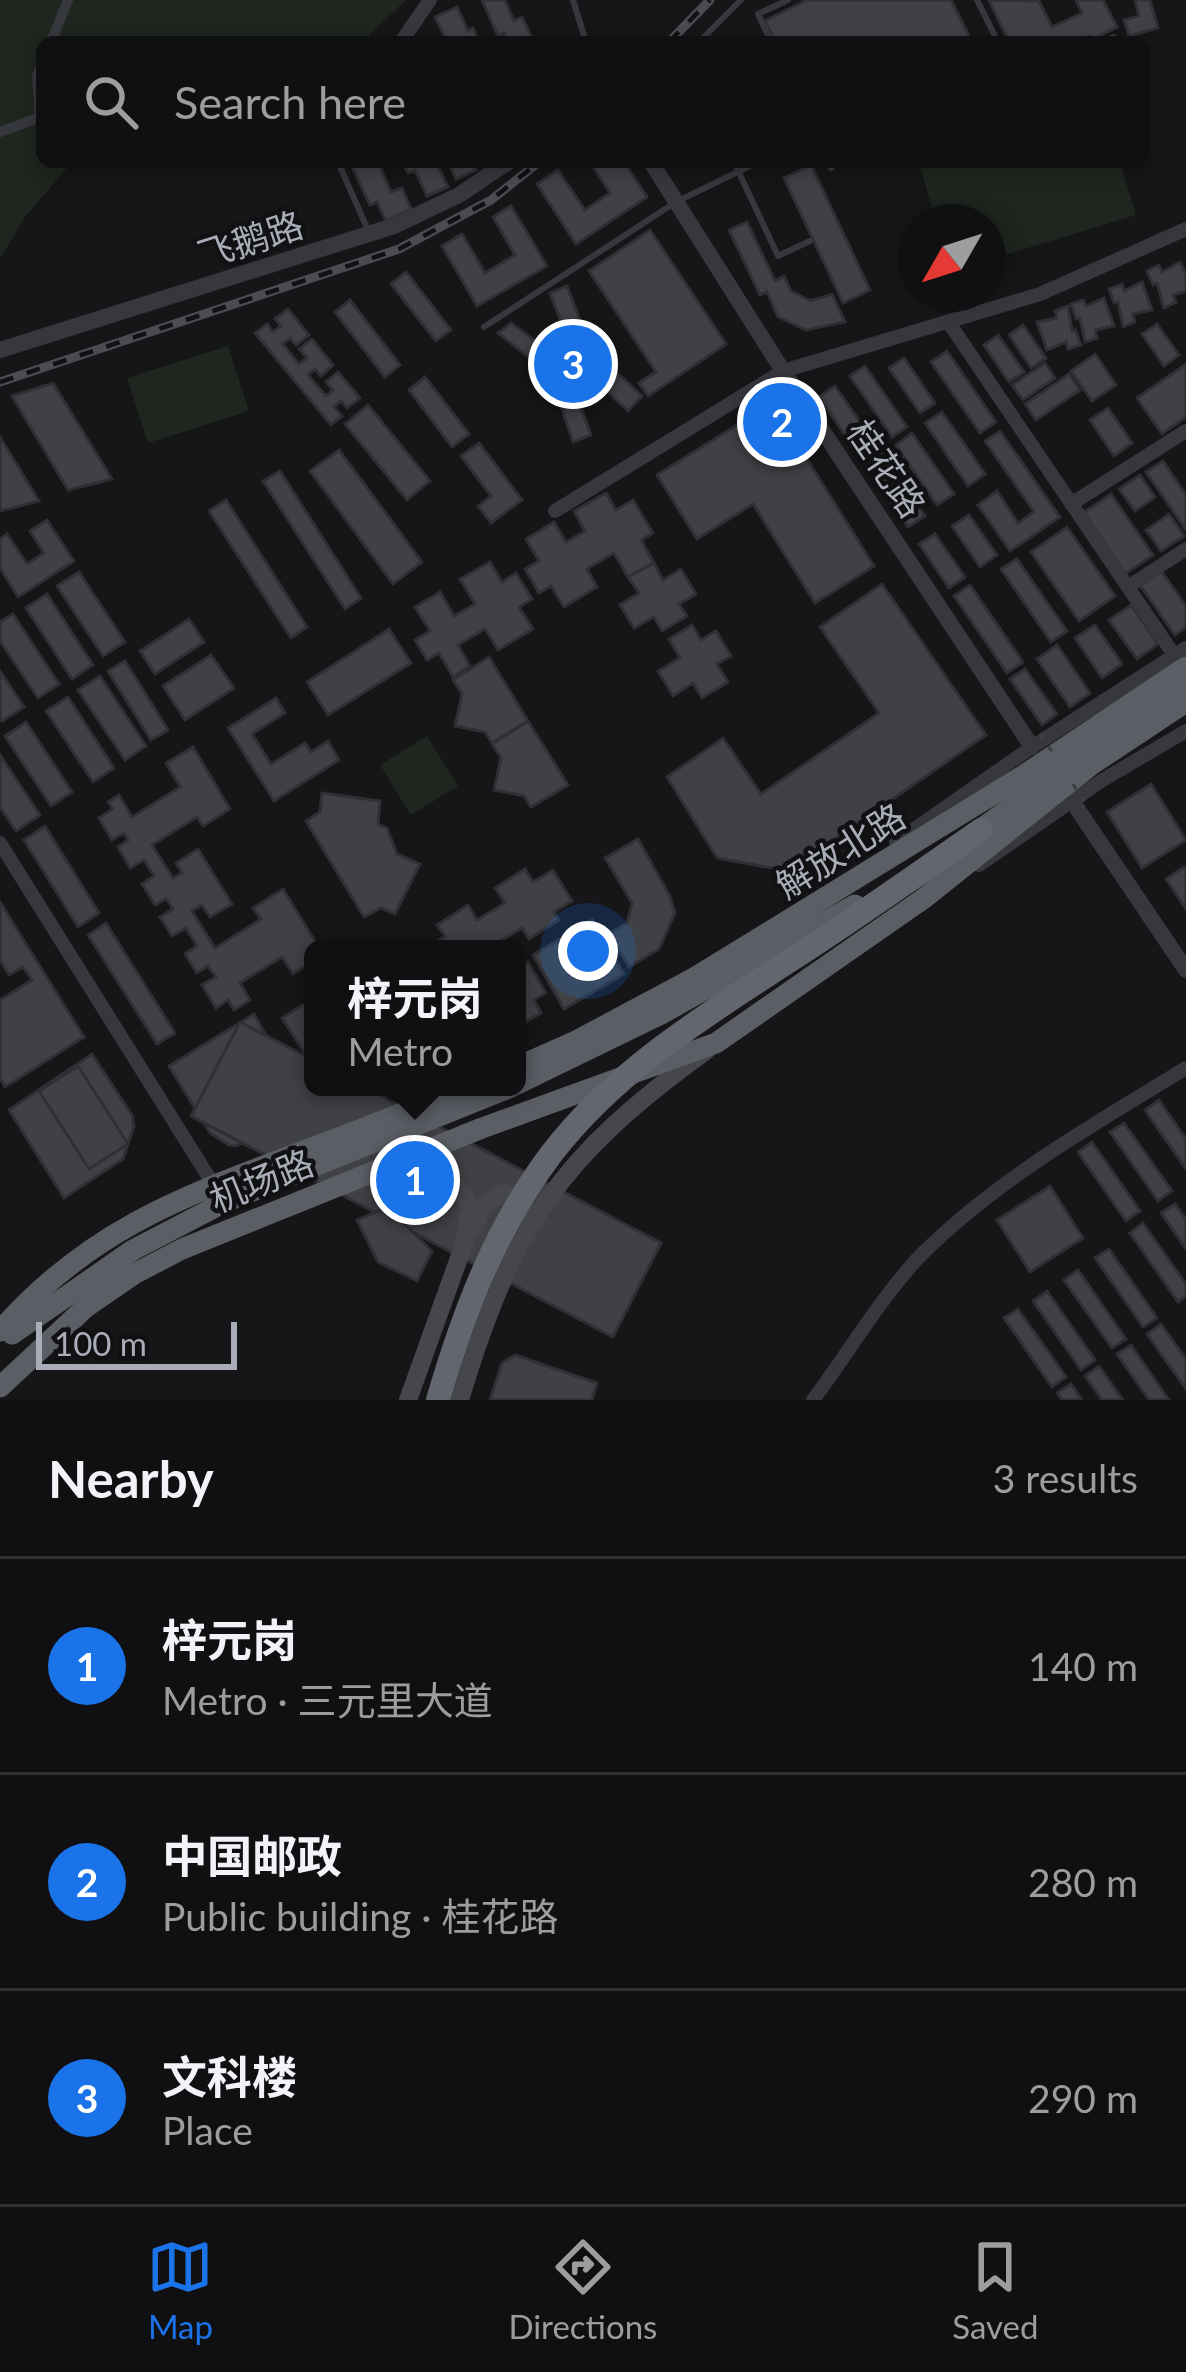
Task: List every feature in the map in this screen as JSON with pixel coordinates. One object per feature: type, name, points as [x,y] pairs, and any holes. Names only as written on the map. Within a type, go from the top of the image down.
[{"type":"highway","name":"解放北路","points":[[526,1063],[670,991],[1021,777],[1182,657]]},
{"type":"highway","points":[[438,1400],[467,1310],[495,1244],[541,1168],[590,1109],[667,1041],[1186,687]]},
{"type":"highway","points":[[670,991],[668,1007],[674,1021],[684,1031],[716,1043],[952,877],[1091,765],[1186,702]]},
{"type":"highway","points":[[526,1080],[730,977],[981,830]]},
{"type":"highway","name":"机场路","points":[[0,1387],[65,1323],[134,1274],[235,1226],[368,1173],[716,1043]]},
{"type":"highway","name":"机场路","points":[[3,1325],[61,1271],[116,1231],[219,1193],[448,1096]]},
{"type":"highway","points":[[0,1344],[54,1301],[219,1193],[486,1096]]},
{"type":"highway","points":[[482,1128],[492,1107],[486,1096]]},
{"type":"main road","points":[[792,949],[928,858],[1021,777]]},
{"type":"main road","points":[[460,1400],[487,1312],[523,1238],[591,1144],[633,1105],[716,1043]]},
{"type":"main road","points":[[368,1173],[406,1168],[445,1177],[470,1208],[464,1244]]},
{"type":"main road","points":[[408,1400],[464,1244],[485,1204],[503,1193],[516,1197],[527,1210],[523,1238]]},
{"type":"main road","points":[[428,1400],[454,1316]]},
{"type":"street","points":[[53,36],[68,0]]},
{"type":"street","points":[[405,36],[430,0]]},
{"type":"street","points":[[0,132],[36,119]]},
{"type":"street","name":"飞鹅路","points":[[0,350],[370,233],[459,195],[499,168]]},
{"type":"street","name":"桂花路","points":[[655,168],[1032,747]]},
{"type":"street","points":[[555,511],[783,371],[1040,294],[1186,229]]},
{"type":"street","points":[[768,933],[1032,747],[1182,657],[1128,587],[949,323]]},
{"type":"street","points":[[1071,504],[1186,431]]},
{"type":"street","points":[[1128,587],[1186,549]]},
{"type":"street","points":[[952,877],[986,861],[1186,731]]},
{"type":"street","points":[[1072,801],[1186,970]]},
{"type":"street","points":[[0,843],[219,1193]]},
{"type":"street","points":[[813,1400],[919,1257],[963,1216],[1032,1163],[1186,1068]]},
{"type":"lane","points":[[573,0],[584,36]]},
{"type":"lane","points":[[705,36],[741,0]]},
{"type":"lane","points":[[768,36],[758,14],[788,0]]},
{"type":"lane","points":[[977,0],[995,36]]},
{"type":"lane","points":[[341,168],[370,233]]},
{"type":"lane","points":[[737,168],[778,256],[810,241]]},
{"type":"lane","points":[[484,327],[676,202],[745,168]]},
{"type":"shaded area","points":[[0,0],[406,0],[368,36],[36,36],[36,168],[67,168],[25,217],[0,259]]},
{"type":"shaded area","points":[[921,168],[1122,168],[1136,215],[1006,255],[1006,204],[931,204]]},
{"type":"shaded area","points":[[228,346],[249,411],[148,443],[127,378]]},
{"type":"shaded area","points":[[427,736],[458,786],[411,815],[380,765]]},
{"type":"building","points":[[482,0],[505,0],[514,21],[522,17],[531,36],[498,36]]},
{"type":"building","points":[[807,0],[951,0],[969,36],[772,36],[765,21]]},
{"type":"building","points":[[989,0],[1039,1],[1052,27],[1082,13],[1076,0],[1103,0],[1117,27],[1099,36],[1006,36]]},
{"type":"building","points":[[1135,0],[1150,0],[1158,28],[1129,36],[1124,20],[1139,16]]},
{"type":"building","points":[[457,7],[468,31],[473,28],[476,36],[444,36],[435,17]]},
{"type":"building","points":[[353,168],[381,168],[391,192],[402,188],[411,209],[386,221],[377,202],[370,205]]},
{"type":"building","points":[[406,168],[439,168],[448,187],[427,196],[415,170],[408,173]]},
{"type":"building","points":[[451,168],[475,168],[476,170],[456,179]]},
{"type":"building","points":[[594,168],[628,168],[647,197],[576,244],[537,184],[558,170],[585,210],[610,193]]},
{"type":"building","points":[[812,168],[870,290],[843,303],[784,178]]},
{"type":"building","points":[[511,206],[547,266],[477,306],[442,246],[462,234],[485,273],[515,255],[493,217]]},
{"type":"building","points":[[747,222],[775,281],[784,276],[791,291],[811,301],[832,294],[845,322],[806,330],[778,317],[767,292],[760,295],[729,230]]},
{"type":"building","points":[[650,230],[726,344],[648,396],[639,383],[656,372],[589,271]]},
{"type":"building","points":[[1180,262],[1186,291],[1173,295],[1176,302],[1164,308],[1157,283],[1153,285],[1147,271],[1159,265],[1162,272]]},
{"type":"building","points":[[406,272],[451,330],[436,341],[391,284]]},
{"type":"building","points":[[1142,282],[1152,310],[1133,314],[1135,322],[1123,327],[1118,302],[1114,303],[1109,289],[1122,284],[1124,291]]},
{"type":"building","points":[[567,286],[583,328],[607,363],[642,396],[628,411],[587,373],[572,383],[591,435],[573,442],[556,391],[539,365],[498,333],[511,323],[555,355],[570,345],[550,293]]},
{"type":"building","points":[[1104,298],[1114,326],[1095,330],[1097,338],[1085,342],[1080,318],[1076,319],[1071,304],[1083,300],[1086,306]]},
{"type":"building","points":[[350,300],[400,365],[385,377],[335,312]]},
{"type":"building","points":[[1068,306],[1072,331],[1081,345],[1068,349],[1066,342],[1047,350],[1037,322],[1057,318],[1055,311]]},
{"type":"building","points":[[288,309],[309,335],[296,345],[290,338],[283,344],[299,364],[307,358],[299,349],[312,339],[333,365],[321,376],[315,369],[308,375],[326,396],[333,390],[326,382],[338,372],[360,398],[347,408],[341,401],[334,407],[342,416],[331,425],[255,333],[267,324],[273,332],[281,326],[275,319]]},
{"type":"building","points":[[1157,324],[1179,355],[1164,366],[1142,334]]},
{"type":"building","points":[[1023,325],[1046,358],[1031,368],[1009,335]]},
{"type":"building","points":[[998,335],[1024,372],[1009,382],[984,345]]},
{"type":"building","points":[[947,351],[996,422],[980,433],[931,362]]},
{"type":"building","points":[[1095,354],[1116,385],[1092,401],[1071,371]]},
{"type":"building","points":[[904,358],[935,403],[920,413],[889,368]]},
{"type":"building","points":[[1045,363],[1055,378],[1023,400],[1012,385]]},
{"type":"building","points":[[1186,364],[1186,417],[1162,434],[1137,398]]},
{"type":"building","points":[[865,366],[907,427],[892,437],[850,376]]},
{"type":"building","points":[[1069,374],[1080,390],[1036,420],[1025,404]]},
{"type":"building","points":[[425,377],[469,434],[452,447],[409,390]]},
{"type":"building","points":[[53,383],[112,479],[68,490],[12,396]]},
{"type":"building","points":[[835,386],[876,445],[860,457],[819,397]]},
{"type":"building","points":[[772,403],[874,566],[815,603],[753,504],[697,539],[657,475]]},
{"type":"building","points":[[368,405],[430,481],[407,500],[345,424]]},
{"type":"building","points":[[1108,408],[1132,443],[1114,456],[1090,420]]},
{"type":"building","points":[[942,412],[985,474],[968,486],[925,423]]},
{"type":"building","points":[[1000,431],[1060,517],[1010,551],[978,505],[997,491],[1018,523],[1034,512],[985,441]]},
{"type":"building","points":[[912,433],[954,494],[937,505],[896,445]]},
{"type":"building","points":[[0,437],[39,501],[0,511]]},
{"type":"building","points":[[479,443],[522,500],[491,523],[478,506],[491,496],[461,456]]},
{"type":"building","points":[[339,450],[422,562],[393,584],[310,471]]},
{"type":"building","points":[[881,453],[925,516],[908,527],[865,464]]},
{"type":"building","points":[[1163,461],[1186,495],[1186,530],[1146,472]]},
{"type":"building","points":[[280,471],[361,598],[345,609],[263,481]]},
{"type":"building","points":[[1140,475],[1155,497],[1135,511],[1119,489]]},
{"type":"building","points":[[606,493],[616,510],[633,500],[653,533],[641,540],[654,563],[628,577],[614,553],[587,569],[597,587],[564,607],[551,586],[539,593],[525,569],[539,561],[526,539],[554,522],[566,542],[585,531],[574,511]]},
{"type":"building","points":[[1111,494],[1153,555],[1125,574],[1083,513]]},
{"type":"building","points":[[226,500],[307,627],[291,638],[209,511]]},
{"type":"building","points":[[1169,514],[1184,536],[1161,551],[1146,530]]},
{"type":"building","points":[[969,515],[997,555],[980,567],[952,526]]},
{"type":"building","points":[[47,520],[74,561],[18,597],[0,568],[0,539],[7,534],[27,564],[44,553],[30,531]]},
{"type":"building","points":[[1067,527],[1115,596],[1079,621],[1031,552]]},
{"type":"building","points":[[935,534],[965,577],[949,588],[919,544]]},
{"type":"building","points":[[1017,559],[1067,631],[1051,642],[1001,569]]},
{"type":"building","points":[[490,562],[502,582],[516,573],[532,599],[519,607],[533,629],[498,650],[485,629],[458,645],[470,666],[453,677],[439,653],[427,660],[415,640],[430,631],[415,607],[440,592],[454,616],[475,604],[460,579]]},
{"type":"building","points":[[654,563],[663,580],[681,569],[696,594],[679,604],[687,616],[662,631],[654,617],[634,628],[620,605],[639,593],[628,577]]},
{"type":"building","points":[[1160,569],[1186,606],[1186,627],[1175,635],[1139,584]]},
{"type":"building","points":[[79,572],[125,642],[103,656],[57,586]]},
{"type":"building","points":[[882,584],[986,735],[788,871],[717,858],[667,777],[723,738],[761,794],[879,713],[820,627]]},
{"type":"building","points":[[970,585],[1023,662],[1007,673],[954,596]]},
{"type":"building","points":[[47,594],[93,665],[72,679],[26,608]]},
{"type":"building","points":[[1131,605],[1158,644],[1137,659],[1109,620]]},
{"type":"building","points":[[13,614],[59,684],[38,698],[0,641],[0,622]]},
{"type":"building","points":[[189,619],[204,642],[155,674],[140,651]]},
{"type":"building","points":[[692,625],[701,640],[716,631],[731,656],[717,664],[728,682],[702,698],[693,683],[673,696],[658,671],[680,658],[669,639]]},
{"type":"building","points":[[1095,625],[1122,664],[1102,678],[1075,638]]},
{"type":"building","points":[[389,629],[411,663],[328,715],[307,682]]},
{"type":"building","points":[[1057,645],[1090,693],[1070,707],[1037,659]]},
{"type":"building","points":[[211,655],[234,688],[185,720],[163,686]]},
{"type":"building","points":[[489,657],[528,721],[492,743],[485,732],[455,726],[462,694],[453,680]]},
{"type":"building","points":[[125,661],[168,730],[151,740],[108,671]]},
{"type":"building","points":[[1025,669],[1057,714],[1042,725],[1010,679]]},
{"type":"building","points":[[0,671],[24,707],[2,721],[0,718]]},
{"type":"building","points":[[100,676],[146,746],[125,760],[78,690]]},
{"type":"building","points":[[68,697],[114,768],[93,782],[46,711]]},
{"type":"building","points":[[276,698],[285,713],[252,734],[271,764],[305,743],[311,752],[328,741],[339,760],[274,801],[228,728]]},
{"type":"building","points":[[528,721],[568,785],[531,807],[524,796],[494,790],[501,758],[492,744]]},
{"type":"building","points":[[26,722],[72,792],[51,806],[5,736]]},
{"type":"building","points":[[193,747],[230,809],[203,826],[197,817],[152,845],[173,878],[182,873],[176,863],[198,849],[232,904],[210,917],[202,905],[192,911],[215,948],[261,919],[253,908],[283,889],[314,940],[304,940],[304,967],[293,974],[282,957],[240,983],[250,1000],[234,1010],[228,1000],[216,1008],[202,985],[216,977],[208,966],[197,973],[185,954],[197,946],[186,928],[172,936],[160,917],[173,909],[166,899],[155,905],[142,884],[154,876],[144,860],[130,868],[118,847],[128,840],[124,833],[112,840],[99,818],[113,809],[108,802],[119,795],[132,817],[180,787],[166,763]]},
{"type":"building","points":[[0,755],[40,815],[16,831],[0,807]]},
{"type":"building","points":[[1151,784],[1186,840],[1142,868],[1107,812]]},
{"type":"building","points":[[322,793],[380,801],[378,824],[387,828],[397,854],[420,864],[395,914],[381,908],[364,917],[306,821],[320,812]]},
{"type":"building","points":[[45,826],[99,913],[78,927],[24,840]]},
{"type":"building","points":[[638,839],[675,913],[659,949],[629,967],[609,934],[627,923],[632,903],[605,858]]},
{"type":"building","points":[[525,869],[533,882],[553,870],[572,901],[554,912],[559,920],[529,939],[522,928],[502,940],[439,940],[445,936],[437,925],[468,905],[477,920],[505,903],[495,888]]},
{"type":"building","points":[[1186,870],[1186,909],[1166,879]]},
{"type":"building","points":[[0,902],[84,1037],[5,1087],[0,1078],[0,1000],[32,980],[23,967],[9,975],[0,960]]},
{"type":"building","points":[[592,920],[624,974],[564,1009],[533,955]]},
{"type":"building","points":[[106,923],[175,1033],[157,1044],[88,935]]},
{"type":"building","points":[[526,963],[546,993],[534,1000],[541,1013],[526,1022]]},
{"type":"building","points":[[304,1005],[304,1052],[282,1018]]},
{"type":"building","points":[[254,1014],[308,1111],[236,1146],[229,1145],[210,1133],[169,1066]]},
{"type":"building","points":[[240,1022],[304,1055],[304,1096],[381,1096],[661,1243],[613,1337],[191,1116]]},
{"type":"building","points":[[92,1054],[132,1115],[134,1126],[123,1159],[64,1198],[9,1110]]},
{"type":"building","points":[[78,1066],[128,1144],[89,1169],[39,1091]]},
{"type":"building","points":[[1159,1100],[1186,1139],[1186,1169],[1145,1110]]},
{"type":"building","points":[[1124,1123],[1172,1191],[1158,1201],[1110,1132]]},
{"type":"building","points":[[1092,1142],[1140,1211],[1126,1221],[1078,1152]]},
{"type":"building","points":[[1050,1186],[1083,1238],[1030,1272],[997,1220]]},
{"type":"building","points":[[1175,1204],[1186,1219],[1186,1249],[1161,1213]]},
{"type":"building","points":[[387,1207],[432,1251],[417,1281],[378,1262],[357,1220]]},
{"type":"building","points":[[1143,1223],[1186,1284],[1186,1296],[1178,1302],[1130,1233]]},
{"type":"building","points":[[1109,1249],[1157,1318],[1143,1327],[1095,1258]]},
{"type":"building","points":[[1078,1270],[1126,1339],[1112,1348],[1064,1280]]},
{"type":"building","points":[[1047,1291],[1095,1360],[1081,1370],[1033,1301]]},
{"type":"building","points":[[1018,1309],[1066,1377],[1052,1387],[1004,1318]]},
{"type":"building","points":[[1161,1324],[1186,1359],[1186,1389],[1147,1334]]},
{"type":"building","points":[[1131,1345],[1169,1400],[1149,1400],[1117,1354]]},
{"type":"building","points":[[515,1355],[597,1383],[592,1400],[490,1400],[502,1363]]},
{"type":"building","points":[[1099,1366],[1123,1400],[1102,1400],[1085,1376]]},
{"type":"building","points":[[1071,1384],[1082,1400],[1062,1400],[1057,1393]]},
{"type":"railway","points":[[675,36],[710,0]]},
{"type":"railway","points":[[0,382],[399,249],[491,200],[531,168]]},
{"type":"place","name":"文科楼","points":[[573,364]]},
{"type":"place","name":"中国邮政","points":[[782,422]]},
{"type":"place","name":"梓元岗","points":[[415,1180]]}]
